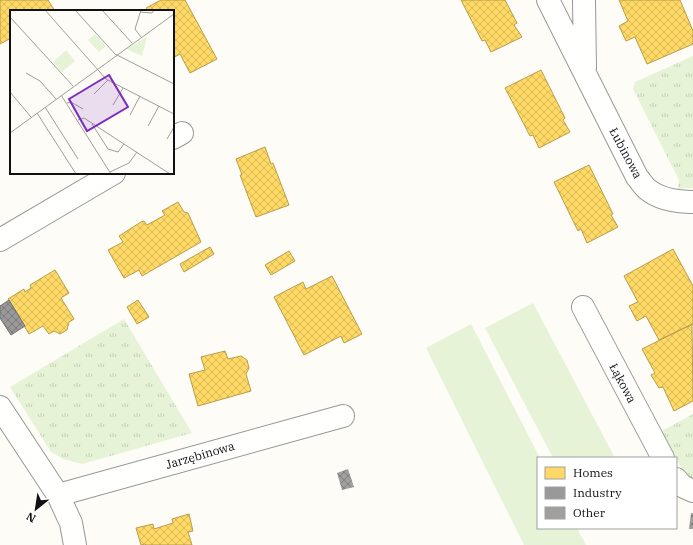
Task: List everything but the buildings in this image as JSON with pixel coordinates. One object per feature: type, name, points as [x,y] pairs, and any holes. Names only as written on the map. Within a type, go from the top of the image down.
[{"type":"street","name":"Łubinowa","points":[[548,0],[646,189],[656,195],[670,199],[693,202]]},
{"type":"street","name":"Łubinowa","points":[[584,0],[585,73]]},
{"type":"street","points":[[0,240],[112,174]]},
{"type":"street","name":"Łąkowa","points":[[583,307],[662,457]]},
{"type":"street","points":[[0,407],[58,495],[71,523],[75,545]]},
{"type":"street","name":"Jarzębinowa","points":[[58,495],[343,416]]},
{"type":"street","points":[[677,480],[682,486],[693,491]]},
{"type":"green space","points":[[693,56],[693,188],[678,189],[679,180],[633,89],[635,82]]},
{"type":"green space","points":[[533,303],[614,457],[552,457],[485,328]]},
{"type":"green space","points":[[124,319],[192,433],[82,464],[63,459],[51,452],[10,387]]},
{"type":"green space","points":[[471,324],[539,457],[537,457],[537,529],[578,529],[586,545],[524,545],[426,348]]},
{"type":"green space","points":[[693,414],[693,480],[684,473],[677,457],[662,431]]}]
